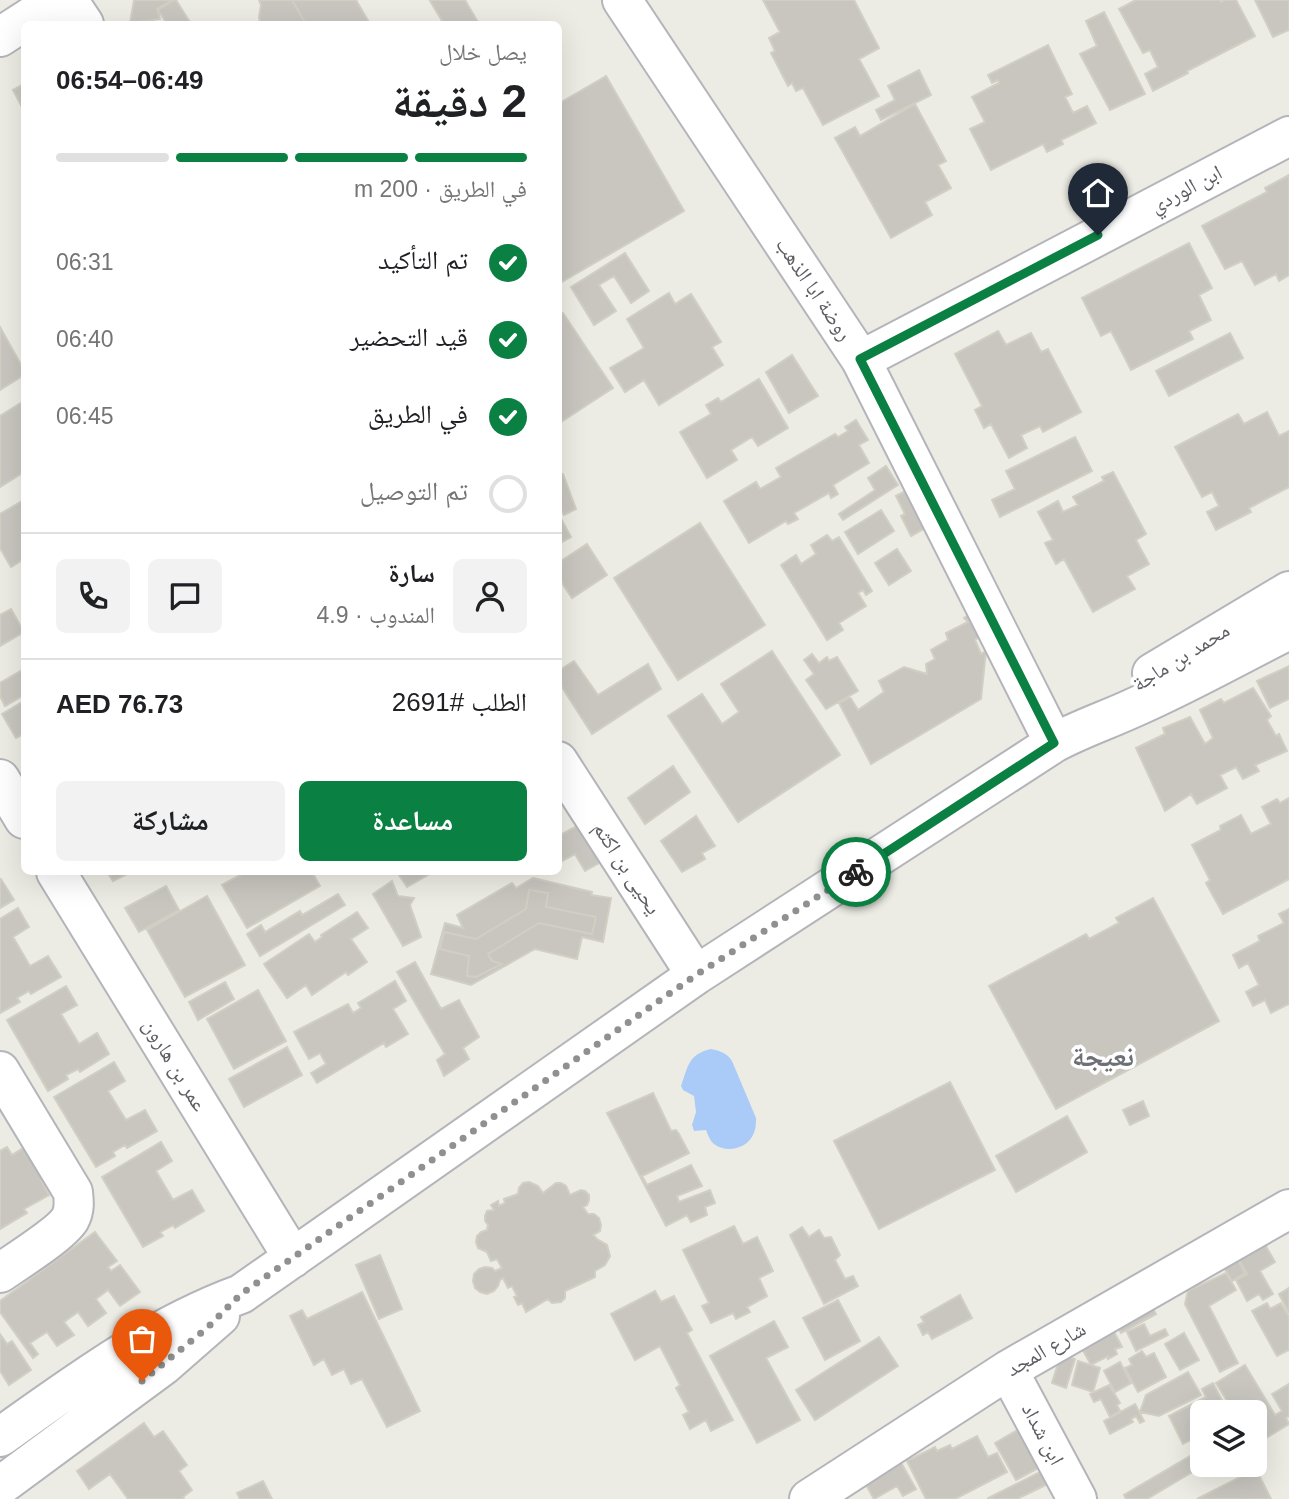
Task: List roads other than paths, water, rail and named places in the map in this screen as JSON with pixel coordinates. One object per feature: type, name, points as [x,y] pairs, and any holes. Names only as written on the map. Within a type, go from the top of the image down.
[{"type":"street","points":[[25,21],[57,0]]},
{"type":"street","points":[[68,0],[82,21]]},
{"type":"street","name":"روضة ابا الذهب","points":[[638,5],[860,359],[1066,737]]},
{"type":"street","points":[[0,37],[21,23]]},
{"type":"street","name":"ابن الوردي","points":[[860,359],[1289,136]]},
{"type":"street","name":"محمد بن ماجة","points":[[0,1486],[163,1364],[207,1328],[241,1294],[696,975],[1066,737],[1147,677],[1289,591]]},
{"type":"street","name":"محمد بن ماجة","points":[[1066,737],[1133,708],[1289,630]]},
{"type":"street","name":"يحيى بن اكثم","points":[[562,767],[696,975]]},
{"type":"street","points":[[1,784],[21,814]]},
{"type":"street","name":"عمر بن هارون","points":[[59,875],[293,1258]]},
{"type":"street","points":[[0,1071],[73,1192],[75,1206],[71,1219],[62,1228],[0,1273]]},
{"type":"street","name":"شارع المجد","points":[[809,1499],[1008,1370],[1289,1209]]},
{"type":"street","name":"محمد بن ماجة","points":[[0,1437],[68,1389],[165,1328],[197,1311],[241,1294]]},
{"type":"street","name":"ابن شداد","points":[[1008,1370],[1077,1499]]},
{"type":"water","points":[[711,1049],[723,1053],[732,1061],[756,1118],[755,1131],[750,1140],[736,1148],[719,1147],[710,1140],[706,1130],[694,1131],[694,1096],[681,1086],[693,1058]]},
{"type":"district","name":"نعيجة","points":[[1103,1056]]}]
